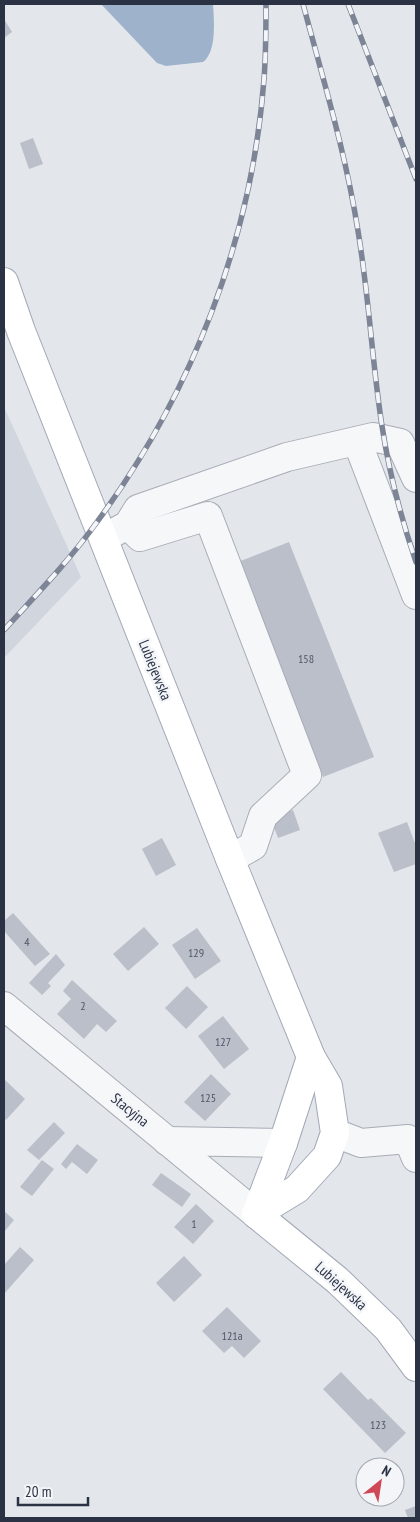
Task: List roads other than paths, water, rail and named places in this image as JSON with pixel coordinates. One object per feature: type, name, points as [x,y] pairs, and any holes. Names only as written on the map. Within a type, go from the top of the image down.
[{"type":"main road","name":"Lubiejewska","points":[[4,282],[21,330],[230,859],[311,1057],[328,1086],[335,1132],[327,1156],[297,1189],[256,1214],[337,1280],[388,1329],[416,1368]]},
{"type":"main road","points":[[256,1214],[283,1143],[311,1057]]},
{"type":"street","points":[[103,539],[128,525],[138,510],[287,457],[373,437],[400,443],[416,478]]},
{"type":"street","points":[[357,441],[416,595]]},
{"type":"street","points":[[128,525],[140,538],[208,516],[306,775],[263,816],[253,846],[230,859]]},
{"type":"street","name":"Stacyjna","points":[[4,1006],[256,1214]]},
{"type":"street","points":[[335,1132],[361,1143],[408,1139],[416,1158]]},
{"type":"street","points":[[167,1141],[283,1143]]},
{"type":"water","points":[[101,4],[213,4],[214,35],[211,51],[203,62],[166,66],[157,63]]},
{"type":"railway","points":[[4,630],[75,550],[97,522],[131,472],[161,421],[188,367],[212,312],[231,255],[246,198],[257,139],[265,70],[266,4]]},
{"type":"railway","points":[[303,4],[334,117],[353,202],[362,255],[385,443],[396,495],[416,562]]},
{"type":"railway","points":[[348,4],[416,179]]}]
